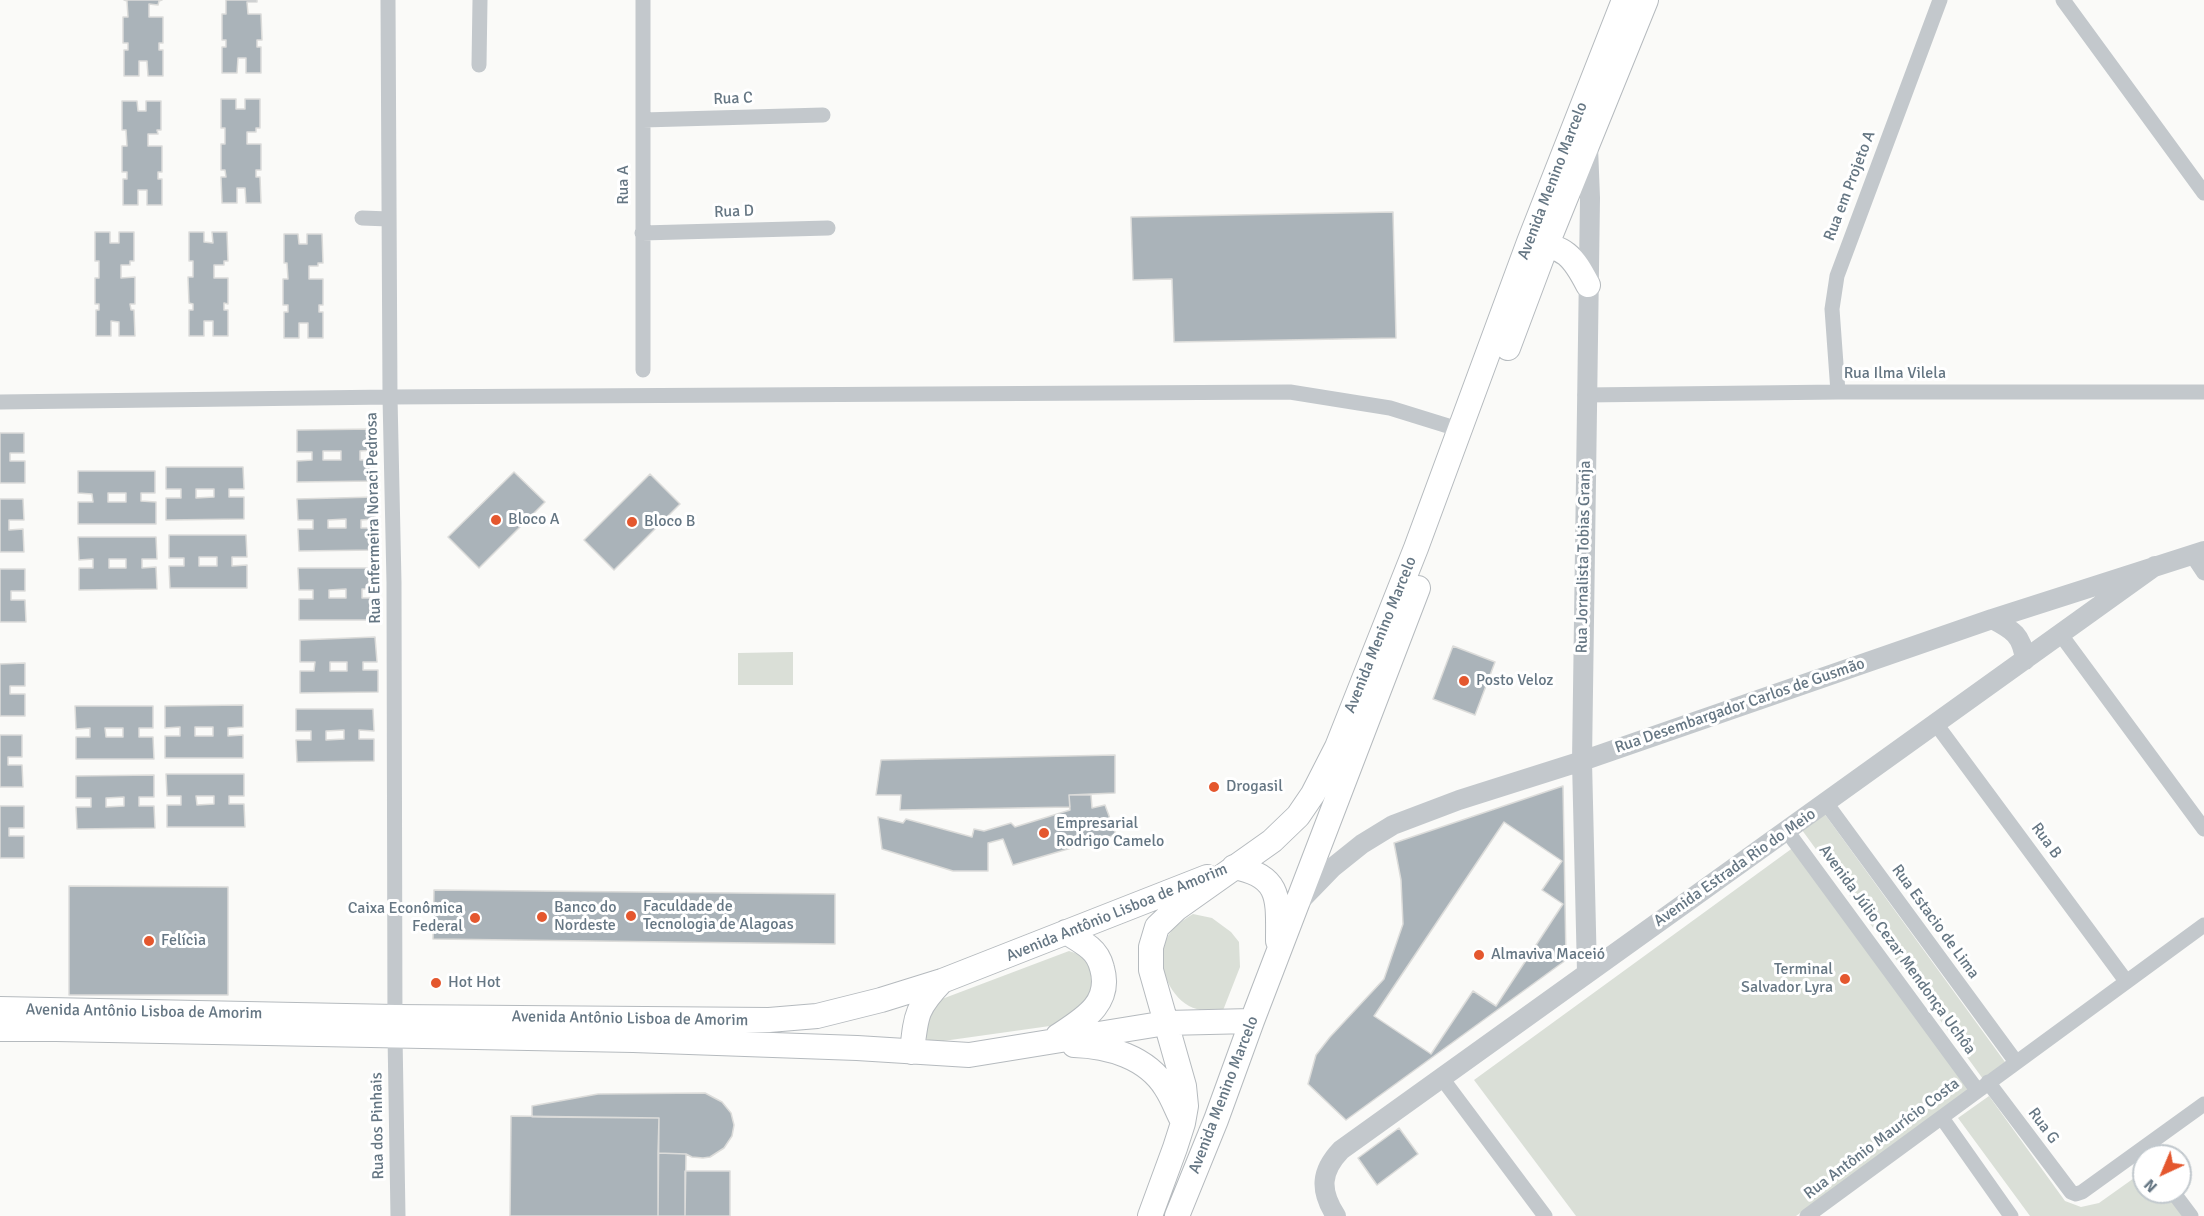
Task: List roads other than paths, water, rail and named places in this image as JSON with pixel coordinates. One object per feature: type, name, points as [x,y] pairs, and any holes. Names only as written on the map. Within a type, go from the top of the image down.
[{"type":"main road","name":"Avenida Menino Marcelo","points":[[1177,1216],[1232,1079],[1298,903],[1624,0]]},
{"type":"main road","name":"Avenida Menino Marcelo","points":[[1149,1216],[1183,1123],[1185,1106],[1184,1086],[1151,970],[1151,946],[1157,927],[1176,909],[1272,841],[1298,816],[1312,794],[1336,747],[1355,702],[1461,430],[1538,243],[1587,142],[1646,0]]},
{"type":"main road","points":[[1538,243],[1569,254],[1588,285]]},
{"type":"main road","points":[[1234,867],[1252,870],[1271,885],[1276,897],[1278,952]]},
{"type":"main road","name":"Avenida Antônio Lisboa de Amorim","points":[[0,1029],[395,1026],[770,1020],[817,1016],[881,1000],[942,981],[1234,867]]},
{"type":"main road","points":[[1042,1042],[1085,1018],[1101,997],[1105,979],[1100,961],[1092,949],[1066,932]]},
{"type":"main road","points":[[912,1052],[915,1019],[924,999],[942,981]]},
{"type":"main road","name":"Avenida Antônio Lisboa de Amorim","points":[[0,1009],[969,1055],[1166,1023],[1252,1021]]},
{"type":"main road","points":[[1042,1042],[1109,1049],[1134,1059],[1166,1086],[1183,1123]]},
{"type":"street","name":"Rua Enfermeira Noraci Pedrosa","points":[[388,0],[390,397],[394,603],[395,1026]]},
{"type":"street","points":[[479,65],[480,0]]},
{"type":"street","name":"Rua A","points":[[643,0],[643,369]]},
{"type":"street","name":"Rua em Projeto A","points":[[1838,392],[1832,309],[1837,276],[1940,0]]},
{"type":"street","points":[[2063,0],[2204,193]]},
{"type":"street","name":"Rua C","points":[[643,120],[823,115]]},
{"type":"street","name":"Rua Jornalista Tobias Granja","points":[[1587,142],[1590,198],[1585,395],[1582,761],[1587,972]]},
{"type":"street","points":[[362,218],[389,219]]},
{"type":"street","name":"Rua D","points":[[642,233],[828,228]]},
{"type":"street","points":[[0,402],[390,397],[1290,392],[1390,408],[1461,430]]},
{"type":"street","name":"Rua Ilma Vilela","points":[[1585,395],[1838,392],[2204,393]]},
{"type":"street","points":[[2198,553],[2204,573]]},
{"type":"street","name":"Rua Desembargador Carlos de Gusmão","points":[[1298,903],[1332,868],[1362,844],[1394,825],[1459,800],[1582,761],[1992,619],[2198,553]]},
{"type":"street","name":"Avenida Estrada Rio do Meio","points":[[1336,1216],[1326,1193],[1323,1177],[1329,1163],[1341,1150],[2155,566]]},
{"type":"street","points":[[1992,619],[2018,635],[2025,660]]},
{"type":"street","points":[[2061,635],[2204,830]]},
{"type":"street","name":"Rua B","points":[[1936,724],[2126,981]]},
{"type":"street","name":"Rua Estacio de Lima","points":[[1826,803],[2016,1062]]},
{"type":"street","name":"Avenida Júlio Cezar Mendonça Uchôa","points":[[1787,831],[1983,1086]]},
{"type":"street","name":"Rua Antônio Maurício Costa","points":[[1807,1216],[2204,925]]},
{"type":"street","name":"Rua dos Pinhais","points":[[395,1026],[398,1216]]},
{"type":"street","points":[[1441,1077],[1545,1216]]},
{"type":"street","name":"Rua G","points":[[1983,1086],[2071,1192],[2076,1194],[2082,1192],[2132,1161]]},
{"type":"street","points":[[2155,1144],[2204,1104]]},
{"type":"street","points":[[1942,1118],[2011,1216]]},
{"type":"place","name":"Bloco A","points":[[496,520]]},
{"type":"place","name":"Bloco B","points":[[632,522]]},
{"type":"place","name":"Posto Veloz","points":[[1464,681]]},
{"type":"place","name":"Drogasil","points":[[1214,787]]},
{"type":"place","name":"Empresarial Rodrigo Camelo","points":[[1044,833]]},
{"type":"place","name":"Faculdade de Tecnologia de Alagoas","points":[[631,916]]},
{"type":"place","name":"Banco do Nordeste","points":[[542,917]]},
{"type":"place","name":"Caixa Econômica Federal","points":[[475,918]]},
{"type":"place","name":"Felícia","points":[[149,941]]},
{"type":"place","name":"Almaviva Maceió","points":[[1479,955]]},
{"type":"place","name":"Terminal Salvador Lyra","points":[[1845,979]]},
{"type":"place","name":"Hot Hot","points":[[436,983]]}]
